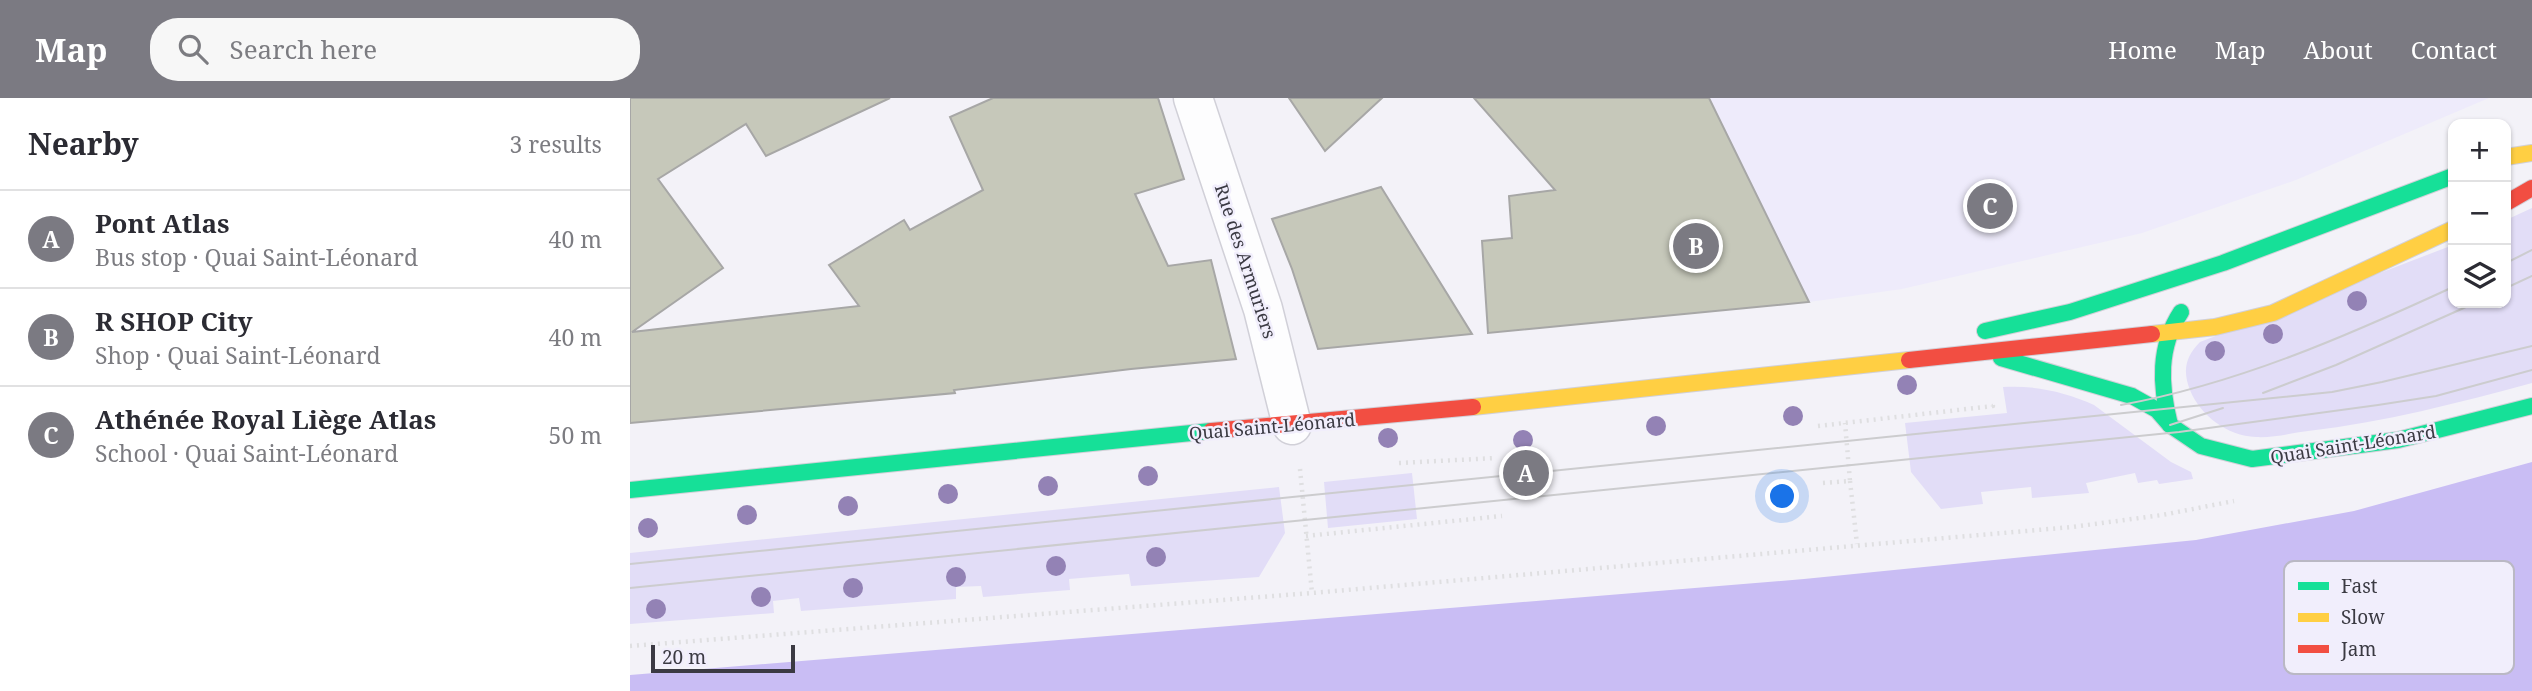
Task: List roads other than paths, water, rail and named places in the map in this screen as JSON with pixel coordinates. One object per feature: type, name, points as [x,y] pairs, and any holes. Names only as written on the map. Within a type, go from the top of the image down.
[{"type":"main road","points":[[2511,156],[2532,153]]},
{"type":"main road","points":[[1972,334],[2070,312],[2223,263],[2448,178]]},
{"type":"main road","points":[[2511,200],[2532,188]]},
{"type":"main road","points":[[2274,260],[2316,229]]},
{"type":"main road","name":"Quai Saint-Léonard","points":[[630,490],[1189,433],[1292,425],[2215,327],[2273,313],[2448,231]]},
{"type":"main road","points":[[2170,425],[2163,367],[2169,331],[2180,313],[2194,300]]},
{"type":"main road","name":"Quai Saint-Léonard","points":[[1913,360],[1947,338]]},
{"type":"main road","name":"Quai Saint-Léonard","points":[[1986,353],[2132,396],[2157,410],[2170,425],[2201,446],[2252,459],[2398,440],[2532,406]]},
{"type":"street","name":"Rue des Armuriers","points":[[1193,98],[1263,309],[1292,425]]},
{"type":"tram line","points":[[2511,260],[2532,250]]},
{"type":"tram line","points":[[2511,286],[2532,276]]},
{"type":"tram line","points":[[2121,405],[2207,385],[2249,371],[2332,340],[2448,289]]},
{"type":"tram line","points":[[2263,393],[2336,365],[2464,308]]},
{"type":"tram line","points":[[630,564],[2332,392],[2532,346]]},
{"type":"tram line","points":[[630,588],[2179,432],[2436,396],[2532,370]]},
{"type":"tram line","points":[[2170,425],[2223,408]]},
{"type":"place","name":"Athénée Royal Liège Atlas","points":[[1990,206]]},
{"type":"place","name":"R SHOP City","points":[[1696,246]]},
{"type":"place","name":"Pont Atlas","points":[[1526,473]]}]
